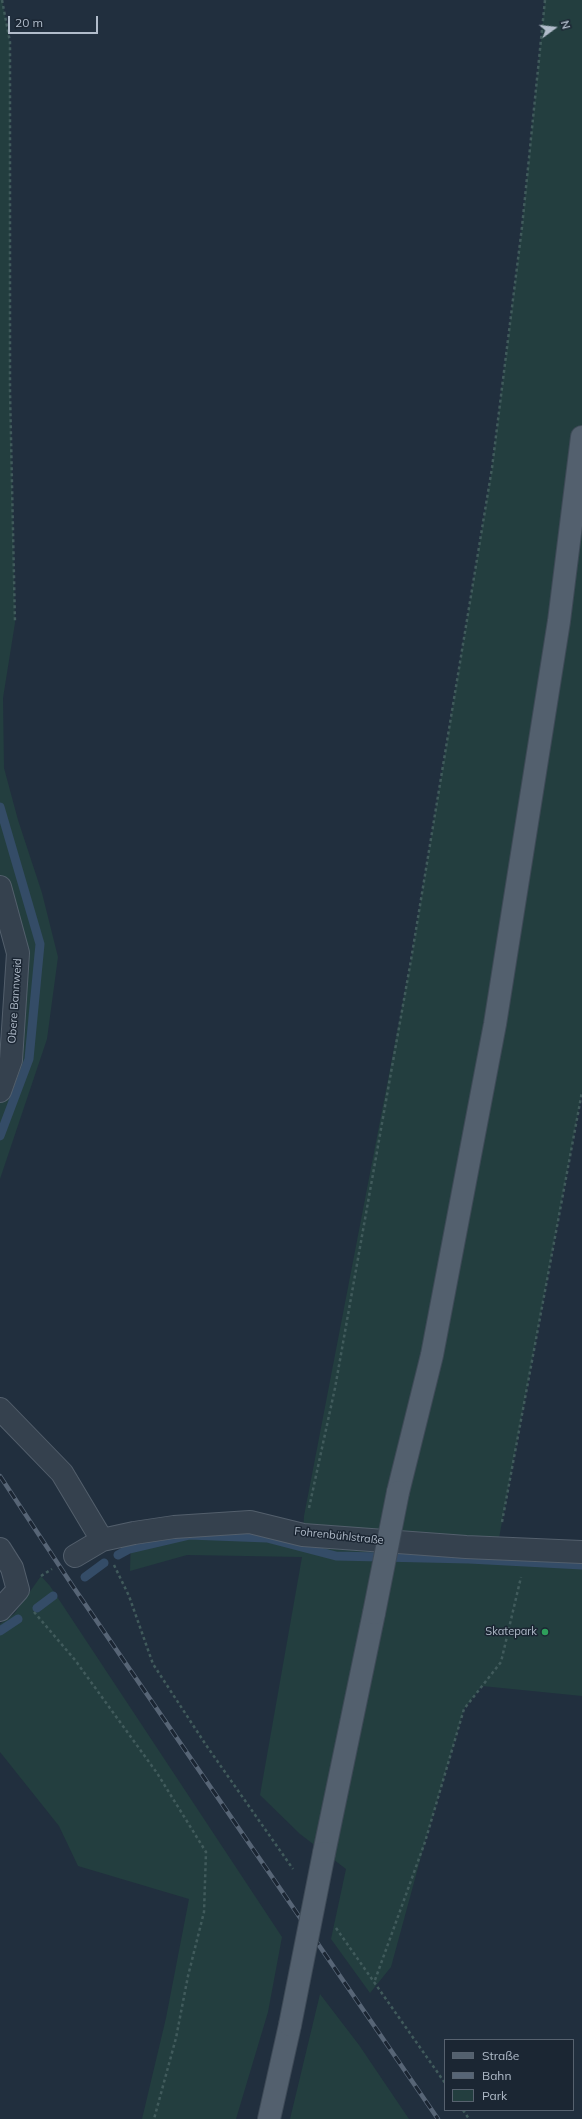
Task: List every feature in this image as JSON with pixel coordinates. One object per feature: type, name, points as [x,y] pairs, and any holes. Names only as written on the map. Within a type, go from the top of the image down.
[{"type":"main road","points":[[269,2119],[290,2025],[398,1492],[432,1355],[495,1024],[559,621],[582,437]]},
{"type":"street","name":"Obere Bannweid","points":[[0,887],[18,953],[12,1060],[0,1091]]},
{"type":"street","points":[[0,1409],[62,1473],[102,1540]]},
{"type":"street","name":"Fohrenbühlstraße","points":[[75,1556],[102,1540],[134,1532],[174,1527],[250,1522],[303,1534],[497,1549],[582,1552]]},
{"type":"street","points":[[0,1549],[12,1568],[18,1590],[0,1610]]},
{"type":"path","points":[[2,0],[10,42],[10,391],[15,623]]},
{"type":"path","points":[[303,1534],[335,1388],[410,968],[492,468],[522,227],[545,0]]},
{"type":"path","points":[[497,1549],[582,1092]]},
{"type":"path","points":[[102,1540],[129,1596],[153,1664],[206,1745],[295,1871]]},
{"type":"path","points":[[75,1556],[18,1590],[42,1623],[75,1660],[157,1773],[206,1852],[204,1912],[188,1976],[176,2038],[154,2119]]},
{"type":"path","points":[[375,1981],[425,1842],[464,1709],[501,1662],[522,1574]]},
{"type":"path","points":[[332,1923],[375,1981],[444,2082]]},
{"type":"green space","points":[[0,0],[2,0],[10,42],[10,391],[15,623],[3,698],[4,768],[18,820],[42,893],[58,957],[47,1039],[0,1179],[0,1091],[18,953],[0,887]]},
{"type":"green space","points":[[545,0],[582,0],[582,1092],[497,1549],[582,1556],[582,1696],[482,1686],[464,1709],[425,1842],[391,1967],[370,1993],[331,1939],[346,1869],[300,1834],[260,1795],[302,1557],[187,1555],[130,1571],[131,1537],[194,1528],[303,1534],[304,1516],[411,960],[492,468],[522,227]]},
{"type":"green space","points":[[41,1576],[50,1586],[282,1937],[268,2012],[236,2119],[142,2119],[166,2018],[189,1899],[78,1866],[59,1826],[0,1752],[0,1624],[14,1614]]},
{"type":"green space","points":[[320,1994],[359,2045],[409,2119],[290,2119]]},
{"type":"waterway","points":[[0,807],[40,944],[29,1059],[0,1136]]},
{"type":"waterway","points":[[118,1555],[129,1549],[189,1535],[267,1538],[336,1556],[469,1559],[582,1565]]},
{"type":"waterway","points":[[85,1577],[104,1563]]},
{"type":"waterway","points":[[37,1608],[53,1596]]},
{"type":"waterway","points":[[0,1631],[18,1619]]},
{"type":"railway","points":[[0,1476],[72,1585],[438,2119]]},
{"type":"place","name":"Skatepark","points":[[545,1632]]}]
